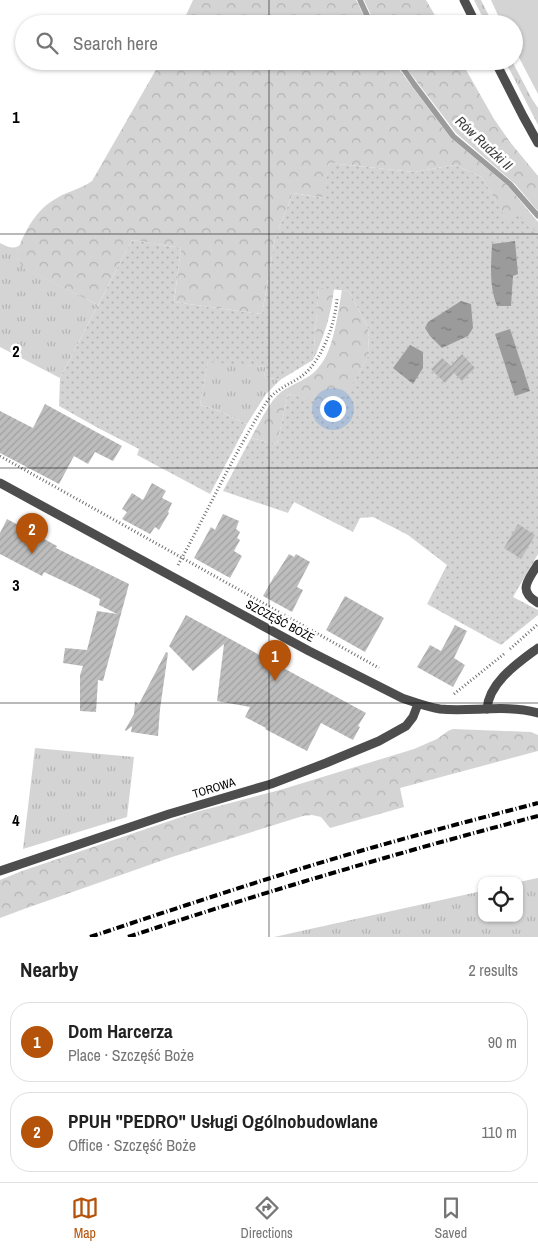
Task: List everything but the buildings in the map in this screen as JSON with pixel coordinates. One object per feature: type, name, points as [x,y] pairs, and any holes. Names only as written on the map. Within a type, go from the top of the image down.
[{"type":"street","points":[[464,0],[472,15]]},
{"type":"street","points":[[500,70],[538,143]]},
{"type":"street","name":"SZCZĘŚĆ BOŻE","points":[[0,483],[402,698],[439,709],[528,710],[538,713]]},
{"type":"street","points":[[538,564],[526,587],[526,592],[538,603]]},
{"type":"street","points":[[487,709],[488,699],[495,687],[507,673],[538,648]]},
{"type":"street","name":"TOROWA","points":[[0,871],[169,814],[271,784],[326,764],[379,741],[406,726],[413,717],[418,704]]},
{"type":"path","points":[[172,576],[249,432],[268,401],[278,390],[302,376],[316,361],[328,336],[337,297]]},
{"type":"path","points":[[0,456],[380,669]]},
{"type":"path","points":[[447,696],[456,694],[538,624]]},
{"type":"green space","points":[[193,0],[356,0],[364,15],[186,15]]},
{"type":"green space","points":[[364,0],[426,0],[435,15],[371,15]]},
{"type":"green space","points":[[474,0],[481,0],[488,15],[482,15]]},
{"type":"green space","points":[[491,0],[538,0],[538,94],[523,65],[523,15],[498,15]]},
{"type":"green space","points":[[156,70],[400,70],[450,137],[508,186],[538,222],[538,234],[518,216],[507,222],[482,177],[455,165],[414,172],[329,163],[325,198],[293,193],[275,238],[262,314],[174,302],[181,248],[132,240],[98,305],[23,268],[17,257],[23,237],[43,208],[61,196],[92,181]]},
{"type":"green space","points":[[408,70],[466,70],[494,119],[538,176],[538,211],[515,184],[456,133]]},
{"type":"green space","points":[[510,70],[517,70],[538,108],[538,125]]},
{"type":"green space","points":[[329,163],[414,172],[455,165],[482,177],[507,221],[518,215],[538,234],[538,554],[513,597],[538,610],[538,615],[501,645],[427,604],[447,565],[408,535],[373,517],[360,518],[353,532],[294,502],[288,513],[223,491],[251,438],[277,444],[288,394],[340,406],[369,355],[368,328],[349,291],[319,288],[313,360],[280,380],[264,377],[266,367],[208,362],[200,405],[214,409],[247,424],[210,494],[137,455],[139,449],[59,406],[60,378],[132,240],[181,248],[174,302],[262,314],[275,238],[293,193],[324,198]]},
{"type":"green space","points":[[0,243],[13,248],[20,245],[18,257],[24,268],[98,305],[60,378],[0,347]]},
{"type":"green space","points":[[319,287],[334,289],[326,326],[313,360]]},
{"type":"green space","points":[[342,290],[349,291],[368,328],[369,355],[340,407],[288,394],[277,444],[251,438],[272,401],[281,392],[311,375],[324,360],[335,330]]},
{"type":"green space","points":[[208,361],[266,367],[264,377],[280,380],[266,394],[247,424],[214,409],[200,405]]},
{"type":"green space","points":[[453,729],[531,732],[538,735],[538,751],[400,788],[404,807],[330,828],[321,817],[303,816],[172,857],[0,918],[0,880],[196,812],[280,790],[414,749],[437,739]]},
{"type":"green space","points":[[35,748],[134,757],[127,817],[23,849]]},
{"type":"green space","points":[[538,878],[538,937],[274,937],[478,892],[478,922],[523,922],[523,881]]},
{"type":"water","points":[[515,241],[518,274],[513,276],[511,306],[497,306],[492,283],[492,244]]},
{"type":"water","points":[[461,301],[471,304],[473,328],[468,336],[442,348],[425,328],[428,322]]},
{"type":"water","points":[[510,329],[530,391],[515,396],[495,334]]},
{"type":"water","points":[[410,345],[423,352],[423,368],[413,384],[393,368]]},
{"type":"waterway","name":"Rów Rudzki II","points":[[360,0],[367,15]]},
{"type":"waterway","name":"Rów Rudzki II","points":[[404,70],[453,136],[510,184],[538,216]]},
{"type":"railway","points":[[90,937],[216,895],[367,849],[538,803]]},
{"type":"railway","points":[[128,937],[332,873],[538,816]]},
{"type":"place","name":"PPUH \"PEDRO\" Usługi Ogólnobudowlane","points":[[32,554]]},
{"type":"place","name":"Dom Harcerza","points":[[275,681]]}]
